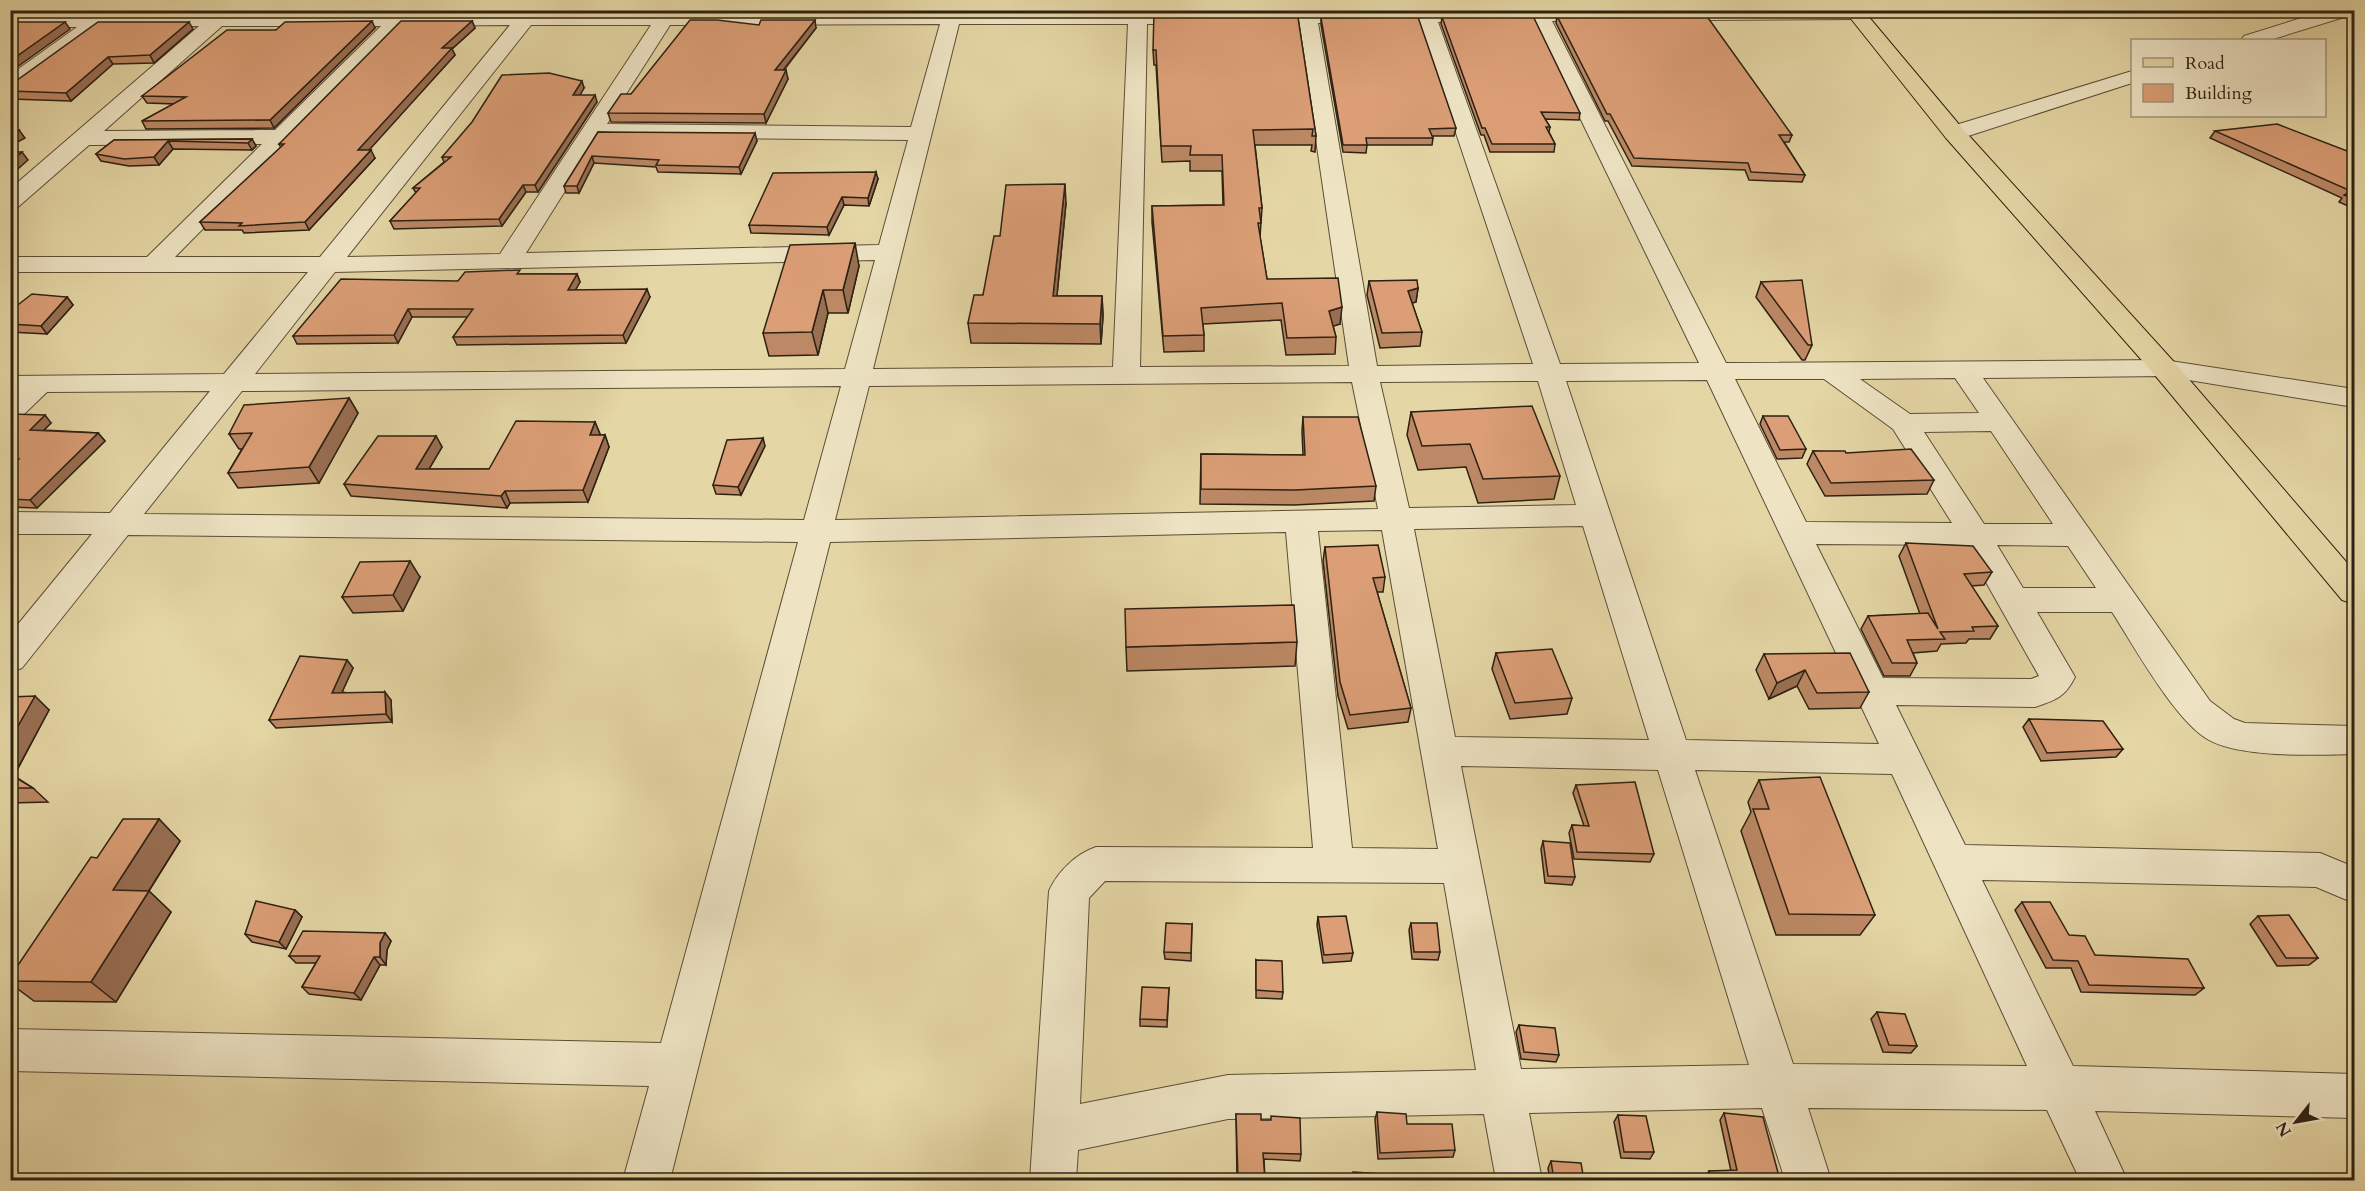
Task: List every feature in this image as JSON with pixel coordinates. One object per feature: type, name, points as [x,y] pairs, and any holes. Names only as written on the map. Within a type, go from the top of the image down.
[{"type":"main road","points":[[1854,12],[1954,133],[2164,368],[2355,592]]},
{"type":"street","points":[[2255,39],[2348,10]]},
{"type":"street","points":[[1240,18],[1307,14],[1854,12]]},
{"type":"street","points":[[1425,13],[1549,371],[1808,1180]]},
{"type":"street","points":[[1126,376],[1139,14]]},
{"type":"street","points":[[10,21],[105,15],[399,19],[530,15],[1139,14],[1218,18]]},
{"type":"street","points":[[1307,14],[1364,373],[1396,519],[1519,1180]]},
{"type":"street","points":[[1538,14],[1717,372],[1872,691],[2104,1180]]},
{"type":"street","points":[[10,85],[105,15]]},
{"type":"street","points":[[10,202],[224,15]]},
{"type":"street","points":[[10,659],[530,15]]},
{"type":"street","points":[[508,261],[668,15]]},
{"type":"street","points":[[647,1180],[952,15]]},
{"type":"street","points":[[153,265],[399,19]]},
{"type":"street","points":[[1954,133],[2131,78]]},
{"type":"street","points":[[593,130],[921,134]]},
{"type":"street","points":[[82,138],[282,136]]},
{"type":"street","points":[[10,264],[328,265],[890,252]]},
{"type":"street","points":[[10,384],[2164,368],[2355,398]]},
{"type":"street","points":[[1964,370],[2197,711],[2222,730],[2246,737],[2355,740]]},
{"type":"street","points":[[1831,371],[1904,423],[1975,534],[2058,677],[2052,685],[2036,693],[1872,691]]},
{"type":"street","points":[[10,412],[39,384]]},
{"type":"street","points":[[1904,423],[2000,422]]},
{"type":"street","points":[[10,523],[817,531],[1594,515]]},
{"type":"street","points":[[1301,522],[1334,866]]},
{"type":"street","points":[[1795,533],[2077,535]]},
{"type":"street","points":[[2013,600],[2122,600]]},
{"type":"street","points":[[1439,751],[1671,753],[1904,759]]},
{"type":"street","points":[[1953,862],[2320,870],[2355,886]]},
{"type":"street","points":[[1053,1180],[1069,891],[1096,864],[1461,866]]},
{"type":"street","points":[[10,1050],[677,1065]]},
{"type":"street","points":[[1056,1132],[1228,1097],[1777,1086],[2060,1088],[2355,1096]]},
{"type":"building","points":[[1297,11],[1316,136],[1312,136],[1313,129],[1253,130],[1262,208],[1259,208],[1261,223],[1258,223],[1267,279],[1338,278],[1342,307],[1329,311],[1336,337],[1287,338],[1282,303],[1201,308],[1204,335],[1163,336],[1152,206],[1224,205],[1222,155],[1190,155],[1191,146],[1161,146],[1156,50],[1153,50],[1154,12]]},
{"type":"building","points":[[1706,15],[1792,135],[1779,135],[1805,175],[1751,172],[1748,163],[1634,158],[1610,114],[1607,114],[1557,16]]},
{"type":"building","points":[[1533,16],[1580,113],[1541,112],[1550,127],[1546,127],[1555,144],[1492,144],[1485,128],[1482,128],[1442,17]]},
{"type":"building","points":[[1418,17],[1456,128],[1429,129],[1433,138],[1366,138],[1367,145],[1343,145],[1321,18]]},
{"type":"building","points":[[690,20],[717,20],[759,25],[761,20],[815,20],[775,70],[786,70],[764,114],[608,113],[621,94],[631,94]]},
{"type":"building","points":[[372,21],[270,120],[142,121],[186,97],[142,96],[227,30],[276,30],[285,22]]},
{"type":"building","points":[[401,21],[472,21],[442,48],[452,48],[358,150],[371,150],[305,222],[239,226],[242,223],[200,222],[284,144],[279,144]]},
{"type":"building","points":[[10,22],[65,22],[10,61]]},
{"type":"building","points":[[98,22],[189,22],[150,55],[108,57],[66,93],[10,91],[10,84]]},
{"type":"building","points":[[549,73],[582,81],[573,95],[595,95],[535,185],[523,185],[499,219],[390,221],[420,188],[413,188],[451,157],[442,157],[472,122],[502,75]]},
{"type":"building","points":[[2277,124],[2355,154],[2355,199],[2344,195],[2351,191],[2215,131]]},
{"type":"building","points":[[10,128],[19,130],[10,135]]},
{"type":"building","points":[[598,132],[755,133],[739,167],[656,165],[659,160],[592,156],[577,186],[564,186]]},
{"type":"building","points":[[252,139],[248,143],[168,141],[154,157],[124,159],[96,154],[114,140]]},
{"type":"building","points":[[10,152],[22,152],[10,162]]},
{"type":"building","points":[[876,172],[868,198],[842,197],[827,227],[749,225],[773,173]]},
{"type":"building","points":[[1065,184],[1053,296],[1102,296],[1100,324],[968,323],[974,295],[983,295],[994,236],[1000,236],[1006,185]]},
{"type":"building","points":[[855,243],[843,290],[823,290],[812,332],[763,333],[790,245]]},
{"type":"building","points":[[520,270],[517,274],[577,274],[568,290],[647,289],[623,335],[453,337],[473,309],[408,309],[394,335],[293,336],[341,279],[458,281],[465,272]]},
{"type":"building","points":[[1417,280],[1418,288],[1408,291],[1422,332],[1382,333],[1369,281]]},
{"type":"building","points":[[1802,280],[1812,345],[1808,345],[1761,282]]},
{"type":"building","points":[[32,294],[67,297],[41,326],[10,324],[10,311]]},
{"type":"building","points":[[349,398],[309,467],[228,473],[252,433],[229,434],[244,405]]},
{"type":"building","points":[[1532,406],[1560,476],[1483,479],[1470,444],[1422,446],[1411,412]]},
{"type":"building","points":[[10,414],[45,415],[30,430],[98,433],[30,500],[10,499],[10,467],[19,459],[10,458]]},
{"type":"building","points":[[1763,416],[1788,416],[1806,449],[1780,450]]},
{"type":"building","points":[[1303,417],[1358,417],[1376,486],[1295,490],[1201,489],[1201,454],[1305,455]]},
{"type":"building","points":[[516,421],[595,422],[590,435],[605,435],[583,490],[505,491],[501,496],[344,484],[378,436],[436,436],[416,469],[489,469]]},
{"type":"building","points":[[763,438],[738,487],[713,485],[727,440]]},
{"type":"building","points":[[1911,449],[1934,480],[1831,483],[1813,451],[1845,451],[1846,453]]},
{"type":"building","points":[[1906,543],[1973,546],[1992,572],[1964,574],[1998,626],[1972,627],[1974,631],[1940,632],[1945,639],[1907,640],[1917,663],[1892,663],[1868,616],[1928,613],[1938,629]]},
{"type":"building","points":[[1378,545],[1385,577],[1373,578],[1411,708],[1350,715],[1340,682],[1325,547]]},
{"type":"building","points":[[410,561],[393,595],[342,597],[360,562]]},
{"type":"building","points":[[1294,605],[1297,642],[1126,647],[1125,609]]},
{"type":"building","points":[[1552,649],[1572,698],[1515,703],[1496,653]]},
{"type":"building","points":[[1850,653],[1869,692],[1817,693],[1805,670],[1777,683],[1764,654]]},
{"type":"building","points":[[300,656],[347,660],[332,693],[385,692],[386,714],[269,720]]},
{"type":"building","points":[[35,696],[10,740],[10,697]]},
{"type":"building","points":[[2029,719],[2103,721],[2123,749],[2047,753]]},
{"type":"building","points":[[10,774],[33,788],[10,788]]},
{"type":"building","points":[[1820,777],[1875,915],[1789,914],[1753,809],[1769,809],[1759,780]]},
{"type":"building","points":[[1635,782],[1654,854],[1577,852],[1572,825],[1589,826],[1576,785]]},
{"type":"building","points":[[123,819],[159,819],[113,890],[149,891],[91,982],[10,981],[10,977],[91,857],[97,858]]},
{"type":"building","points":[[1543,841],[1570,843],[1575,877],[1548,876]]},
{"type":"building","points":[[256,901],[295,910],[279,942],[245,934]]},
{"type":"building","points":[[2022,902],[2050,902],[2069,935],[2085,936],[2095,955],[2188,959],[2204,988],[2089,985],[2078,961],[2053,960]]},
{"type":"building","points":[[2289,915],[2318,958],[2286,958],[2258,916]]},
{"type":"building","points":[[1346,916],[1353,953],[1324,955],[1318,917]]},
{"type":"building","points":[[1166,923],[1192,924],[1191,953],[1164,952]]},
{"type":"building","points":[[1411,923],[1437,923],[1440,952],[1414,952]]},
{"type":"building","points":[[303,931],[385,933],[380,943],[380,957],[374,957],[354,993],[302,987],[320,956],[289,956]]},
{"type":"building","points":[[1256,960],[1282,961],[1283,992],[1256,990]]},
{"type":"building","points":[[1142,987],[1169,988],[1167,1020],[1140,1019]]},
{"type":"building","points":[[1877,1012],[1905,1014],[1917,1046],[1889,1045]]},
{"type":"building","points":[[1519,1025],[1555,1028],[1559,1055],[1524,1052]]},
{"type":"building","points":[[1377,1112],[1406,1114],[1407,1124],[1452,1124],[1455,1150],[1380,1153]]},
{"type":"building","points":[[1724,1113],[1763,1117],[1780,1180],[1711,1180],[1709,1171],[1737,1170]]},
{"type":"building","points":[[1236,1114],[1261,1114],[1261,1120],[1271,1120],[1271,1116],[1300,1118],[1301,1154],[1263,1153],[1265,1180],[1238,1180]]},
{"type":"building","points":[[1618,1115],[1646,1116],[1654,1152],[1624,1152]]},
{"type":"building","points":[[1551,1161],[1581,1163],[1584,1180],[1554,1180]]},
{"type":"building","points":[[1353,1172],[1383,1174],[1384,1180],[1354,1180]]}]
